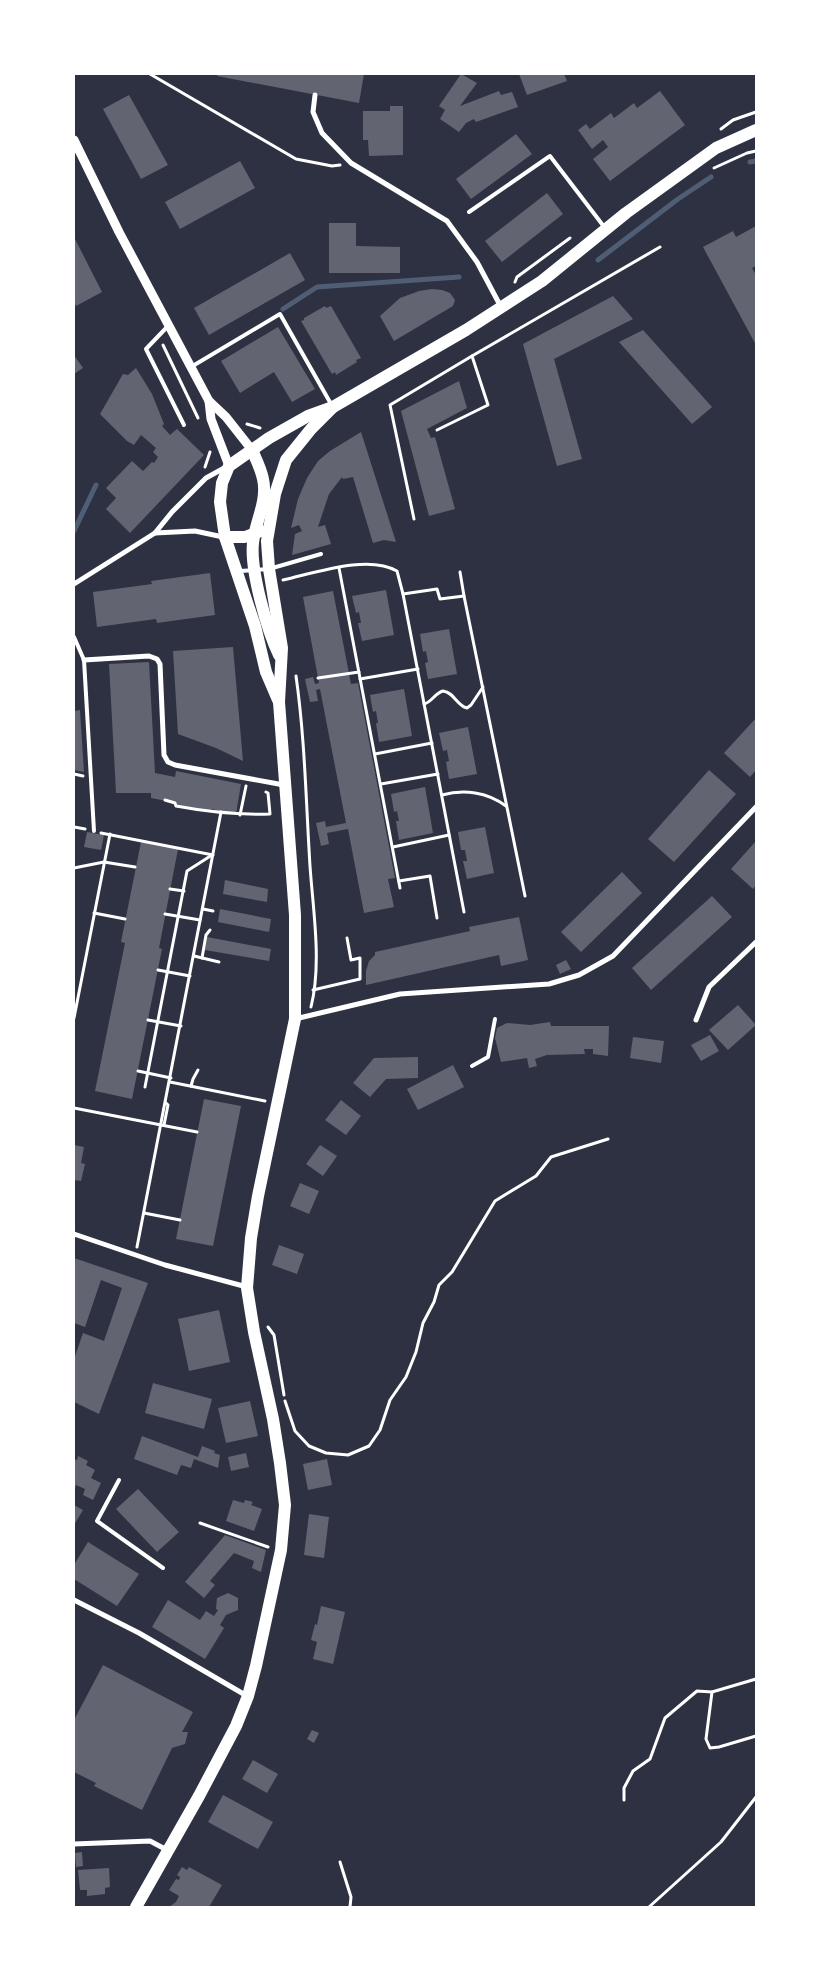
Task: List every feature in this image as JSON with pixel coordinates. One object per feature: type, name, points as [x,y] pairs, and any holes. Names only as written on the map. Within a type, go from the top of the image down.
[{"type":"main road","points":[[279,702],[266,672],[255,626],[225,537],[220,502],[222,483],[229,466],[269,438],[308,416],[333,407],[501,308],[542,281],[607,229],[716,148],[756,130]]},
{"type":"main road","points":[[136,1907],[236,1726],[248,1696],[280,1555],[285,1505],[273,1419],[247,1288],[251,1238],[258,1196],[295,1020],[295,915],[279,702],[282,648],[273,568],[267,541],[269,521],[286,460],[311,428],[333,407]]},
{"type":"main road","points":[[252,450],[263,479],[264,492],[253,544],[256,571],[270,636],[281,659]]},
{"type":"main road","points":[[225,537],[245,537],[255,534],[263,530],[269,521]]},
{"type":"street","points":[[315,95],[312,112],[322,133],[351,163],[447,221],[477,262],[501,308]]},
{"type":"street","points":[[74,140],[87,170],[209,401],[226,417],[252,450]]},
{"type":"street","points":[[74,584],[155,533],[172,512],[206,478],[217,470],[229,466],[211,419],[209,401]]},
{"type":"street","points":[[155,533],[195,531],[225,537]]},
{"type":"street","points":[[84,660],[149,656],[157,659],[160,664],[164,755],[168,762],[175,765],[285,785]]},
{"type":"street","points":[[295,1020],[400,994],[549,984],[579,975],[613,956],[756,808]]},
{"type":"street","points":[[696,1020],[709,986],[756,942]]},
{"type":"street","points":[[74,1234],[247,1288]]},
{"type":"street","points":[[74,1600],[139,1633],[248,1696]]},
{"type":"street","points":[[74,1844],[150,1841],[168,1850]]},
{"type":"lane","points":[[469,212],[550,156],[607,229]]},
{"type":"lane","points":[[191,367],[280,314],[333,407]]},
{"type":"lane","points":[[168,326],[146,349],[184,425]]},
{"type":"lane","points":[[235,571],[256,571],[273,568],[322,554]]},
{"type":"lane","points":[[74,637],[84,660],[94,831]]},
{"type":"lane","points":[[472,1066],[488,1057],[495,1019]]},
{"type":"lane","points":[[119,1480],[97,1521],[163,1568]]},
{"type":"path","points":[[150,74],[296,159],[332,166],[351,163]]},
{"type":"path","points":[[414,519],[390,405],[660,248]]},
{"type":"path","points":[[159,336],[202,425]]},
{"type":"path","points":[[437,430],[488,405],[472,356]]},
{"type":"path","points":[[280,581],[359,563],[375,563],[388,566],[397,571],[418,669],[464,912]]},
{"type":"path","points":[[273,568],[280,581],[281,588]]},
{"type":"path","points":[[339,568],[400,888]]},
{"type":"path","points":[[460,572],[524,896]]},
{"type":"path","points":[[403,594],[437,589],[440,599],[464,596]]},
{"type":"path","points":[[360,679],[418,669]]},
{"type":"path","points":[[318,678],[359,672]]},
{"type":"path","points":[[296,675],[315,914],[314,990],[308,1016]]},
{"type":"path","points":[[424,704],[429,703],[435,695],[443,691],[452,694],[460,704],[467,708],[483,687]]},
{"type":"path","points":[[375,754],[432,743]]},
{"type":"path","points":[[381,784],[438,774]]},
{"type":"path","points":[[240,815],[246,783]]},
{"type":"path","points":[[442,795],[455,791],[477,793],[499,800],[507,806]]},
{"type":"path","points":[[165,800],[176,806],[212,813],[221,812],[240,815],[270,814]]},
{"type":"path","points":[[135,1254],[163,1125],[221,812]]},
{"type":"path","points":[[74,1018],[108,834],[213,855]]},
{"type":"path","points":[[393,846],[450,836]]},
{"type":"path","points":[[145,1087],[187,871],[213,855]]},
{"type":"path","points":[[74,868],[104,862],[135,867]]},
{"type":"path","points":[[399,881],[430,876],[437,918]]},
{"type":"path","points":[[170,889],[184,891]]},
{"type":"path","points":[[203,909],[213,911]]},
{"type":"path","points":[[94,913],[125,919]]},
{"type":"path","points":[[165,914],[200,920]]},
{"type":"path","points":[[202,958],[206,935],[210,930]]},
{"type":"path","points":[[314,990],[360,979],[360,958],[351,960],[347,938]]},
{"type":"path","points":[[194,956],[219,962]]},
{"type":"path","points":[[158,970],[190,976]]},
{"type":"path","points":[[148,1020],[180,1026]]},
{"type":"path","points":[[191,1086],[198,1070]]},
{"type":"path","points":[[138,1071],[191,1086],[278,1104]]},
{"type":"path","points":[[74,1108],[198,1132]]},
{"type":"path","points":[[252,1318],[266,1325],[274,1335],[284,1400],[295,1431],[304,1441],[309,1446],[326,1453],[348,1455],[369,1446],[380,1430],[390,1400],[406,1377],[416,1352],[423,1323],[434,1302],[439,1285],[452,1272],[495,1201],[536,1176],[551,1157],[608,1139]]},
{"type":"path","points":[[144,1213],[180,1220]]},
{"type":"path","points":[[200,1523],[267,1546]]},
{"type":"path","points":[[624,1800],[624,1788],[633,1772],[650,1759],[665,1718],[697,1691],[712,1692],[756,1679]]},
{"type":"path","points":[[712,1692],[706,1740],[710,1748],[719,1748],[756,1736]]},
{"type":"path","points":[[649,1907],[721,1842],[756,1797]]},
{"type":"path","points":[[340,1862],[346,1876],[351,1897],[350,1907]]},
{"type":"building","points":[[218,74],[364,74],[359,103],[217,76]]},
{"type":"building","points":[[461,74],[477,83],[460,106],[499,91],[501,95],[512,92],[518,107],[476,122],[474,119],[466,123],[459,132],[440,119],[445,110],[439,106]]},
{"type":"building","points":[[519,74],[564,74],[567,81],[527,95]]},
{"type":"building","points":[[660,91],[685,125],[610,181],[593,159],[608,147],[603,140],[592,149],[578,130],[586,124],[590,129],[611,113],[614,118],[634,103],[637,108]]},
{"type":"building","points":[[129,95],[168,165],[141,179],[103,109]]},
{"type":"building","points":[[390,106],[403,106],[403,155],[369,156],[368,140],[363,140],[363,111],[390,111]]},
{"type":"building","points":[[516,134],[532,154],[471,199],[456,179]]},
{"type":"building","points":[[240,161],[255,188],[180,229],[165,202]]},
{"type":"building","points":[[547,193],[563,214],[502,262],[485,241]]},
{"type":"building","points":[[329,223],[356,223],[356,246],[400,247],[400,273],[329,273]]},
{"type":"building","points":[[756,226],[756,266],[752,268],[756,275],[756,345],[703,247],[733,231],[736,237]]},
{"type":"building","points":[[74,237],[102,292],[76,306],[74,302]]},
{"type":"building","points":[[290,253],[305,280],[209,335],[194,308]]},
{"type":"building","points":[[432,289],[450,293],[455,300],[453,306],[394,341],[380,316],[400,298],[419,291]]},
{"type":"building","points":[[613,296],[633,319],[554,359],[582,459],[557,466],[523,344]]},
{"type":"building","points":[[325,306],[326,308],[331,306],[361,358],[336,375],[335,372],[332,374],[301,321]]},
{"type":"building","points":[[278,327],[315,389],[292,402],[274,372],[240,393],[221,361]]},
{"type":"building","points":[[643,330],[712,407],[692,424],[619,342]]},
{"type":"building","points":[[74,355],[83,368],[74,374]]},
{"type":"building","points":[[136,368],[152,394],[164,424],[162,426],[170,435],[177,429],[204,455],[130,533],[106,509],[116,498],[106,488],[132,461],[143,471],[152,462],[154,463],[158,457],[153,452],[156,448],[141,435],[134,445],[127,441],[100,414],[123,374],[128,375]]},
{"type":"building","points":[[459,381],[467,408],[427,429],[431,438],[435,437],[455,509],[429,516],[401,411]]},
{"type":"building","points":[[361,432],[396,542],[384,540],[373,543],[353,477],[343,479],[342,477],[329,494],[318,527],[325,525],[331,544],[292,555],[295,534],[302,531],[299,525],[291,528],[298,499],[307,478],[318,461],[330,451]]},
{"type":"building","points":[[210,573],[215,615],[157,623],[156,619],[97,627],[93,592],[152,584],[151,581]]},
{"type":"building","points":[[386,590],[394,635],[362,641],[358,623],[361,623],[359,612],[356,613],[352,596]]},
{"type":"building","points":[[333,591],[351,684],[358,683],[395,878],[388,879],[394,907],[364,913],[348,829],[327,833],[329,844],[321,846],[316,823],[325,821],[326,827],[346,823],[320,689],[316,690],[318,701],[310,702],[305,679],[313,677],[315,684],[319,683],[303,597]]},
{"type":"building","points":[[449,629],[457,674],[428,679],[425,663],[428,662],[426,651],[423,652],[420,634]]},
{"type":"building","points":[[233,647],[243,761],[216,748],[178,734],[173,651]]},
{"type":"building","points":[[149,662],[155,773],[175,777],[176,771],[241,784],[236,814],[211,809],[210,812],[176,806],[177,803],[151,798],[151,793],[116,793],[109,664]]},
{"type":"building","points":[[404,689],[412,736],[379,742],[376,711],[373,712],[370,695]]},
{"type":"building","points":[[80,710],[84,772],[74,770],[74,711]]},
{"type":"building","points":[[756,718],[756,770],[750,777],[724,753]]},
{"type":"building","points":[[468,727],[477,774],[449,779],[446,762],[449,761],[447,750],[443,751],[439,733]]},
{"type":"building","points":[[709,770],[736,794],[674,862],[648,839]]},
{"type":"building","points":[[425,787],[433,833],[399,840],[396,821],[399,821],[397,811],[394,812],[391,794]]},
{"type":"building","points":[[485,827],[494,873],[467,879],[463,861],[467,861],[465,850],[461,850],[458,832]]},
{"type":"building","points":[[87,832],[104,835],[101,850],[84,847]]},
{"type":"building","points":[[756,841],[756,885],[753,889],[731,869]]},
{"type":"building","points":[[141,842],[178,849],[159,948],[162,949],[132,1099],[95,1091],[125,943],[121,942]]},
{"type":"building","points":[[622,872],[642,893],[581,952],[561,932]]},
{"type":"building","points":[[225,880],[268,889],[267,902],[223,894]]},
{"type":"building","points":[[712,896],[732,917],[651,990],[632,968]]},
{"type":"building","points":[[220,909],[271,919],[269,932],[218,922]]},
{"type":"building","points":[[519,917],[528,960],[501,966],[499,955],[366,985],[366,971],[369,961],[375,955],[375,952],[470,931],[469,927]]},
{"type":"building","points":[[207,937],[271,949],[269,961],[205,950]]},
{"type":"building","points":[[566,960],[571,969],[560,974],[556,965]]},
{"type":"building","points":[[738,1005],[756,1025],[728,1050],[709,1030]]},
{"type":"building","points":[[550,1022],[551,1026],[609,1026],[608,1056],[593,1054],[593,1049],[584,1049],[585,1054],[547,1055],[535,1059],[537,1066],[529,1068],[527,1058],[501,1062],[495,1038],[497,1028],[507,1023],[530,1025]]},
{"type":"building","points":[[710,1035],[719,1051],[701,1061],[691,1045]]},
{"type":"building","points":[[633,1037],[664,1041],[661,1063],[630,1058]]},
{"type":"building","points":[[418,1057],[418,1078],[386,1079],[370,1097],[353,1083],[374,1058]]},
{"type":"building","points":[[453,1065],[464,1087],[418,1110],[407,1089]]},
{"type":"building","points":[[204,1099],[241,1106],[213,1246],[176,1239]]},
{"type":"building","points":[[341,1100],[361,1116],[346,1135],[325,1120]]},
{"type":"building","points":[[74,1145],[84,1147],[81,1163],[85,1164],[81,1181],[74,1180]]},
{"type":"building","points":[[320,1145],[337,1156],[323,1176],[306,1164]]},
{"type":"building","points":[[300,1183],[319,1191],[309,1214],[290,1206]]},
{"type":"building","points":[[279,1245],[304,1254],[297,1274],[272,1265]]},
{"type":"building","points":[[74,1258],[148,1283],[99,1414],[74,1402],[74,1359],[83,1333],[104,1341],[122,1288],[101,1280],[85,1327],[74,1323]]},
{"type":"building","points":[[219,1310],[230,1362],[189,1371],[178,1319]]},
{"type":"building","points":[[153,1383],[212,1399],[204,1429],[145,1413]]},
{"type":"building","points":[[250,1401],[258,1436],[226,1443],[218,1408]]},
{"type":"building","points":[[142,1436],[198,1457],[202,1446],[215,1451],[214,1453],[220,1455],[218,1468],[194,1459],[191,1468],[181,1465],[177,1475],[134,1459]]},
{"type":"building","points":[[246,1453],[249,1467],[231,1471],[228,1457]]},
{"type":"building","points":[[78,1456],[88,1461],[86,1465],[95,1470],[91,1478],[101,1483],[93,1500],[83,1495],[85,1489],[76,1485],[74,1490],[74,1459],[77,1460]]},
{"type":"building","points":[[327,1459],[332,1485],[308,1490],[303,1464]]},
{"type":"building","points":[[138,1489],[179,1532],[157,1552],[116,1509]]},
{"type":"building","points":[[233,1500],[244,1503],[245,1500],[253,1502],[251,1505],[262,1509],[254,1531],[226,1521]]},
{"type":"building","points":[[74,1505],[83,1510],[74,1525]]},
{"type":"building","points":[[309,1514],[329,1517],[324,1558],[304,1555]]},
{"type":"building","points":[[225,1535],[266,1550],[261,1572],[252,1568],[254,1561],[234,1553],[210,1581],[215,1585],[204,1598],[185,1582]]},
{"type":"building","points":[[88,1542],[139,1574],[117,1606],[74,1579],[74,1565]]},
{"type":"building","points":[[228,1593],[238,1598],[238,1610],[226,1615],[220,1625],[224,1628],[205,1659],[152,1627],[168,1600],[200,1620],[206,1611],[214,1616],[218,1610],[216,1609],[217,1598]]},
{"type":"building","points":[[321,1606],[345,1612],[333,1664],[313,1659],[317,1642],[311,1640],[315,1624],[317,1625]]},
{"type":"building","points":[[103,1665],[193,1712],[182,1732],[188,1732],[185,1744],[172,1748],[142,1810],[94,1786],[96,1783],[74,1772],[74,1720]]},
{"type":"building","points":[[312,1730],[319,1733],[314,1743],[307,1739]]},
{"type":"building","points":[[253,1760],[278,1774],[267,1793],[242,1779]]},
{"type":"building","points":[[223,1795],[273,1822],[258,1849],[208,1822]]},
{"type":"building","points":[[82,1852],[83,1866],[76,1867],[75,1853]]},
{"type":"building","points":[[182,1867],[187,1870],[189,1867],[222,1885],[209,1907],[169,1907],[176,1902],[179,1896],[169,1890],[176,1879],[179,1880],[180,1877],[177,1875]]},
{"type":"building","points":[[109,1868],[110,1887],[105,1888],[105,1894],[87,1896],[87,1890],[80,1890],[78,1870]]},
{"type":"waterway","points":[[750,162],[756,161]]},
{"type":"waterway","points":[[598,260],[678,199],[711,177]]},
{"type":"waterway","points":[[283,309],[317,287],[459,277]]},
{"type":"waterway","points":[[74,531],[96,485]]}]
